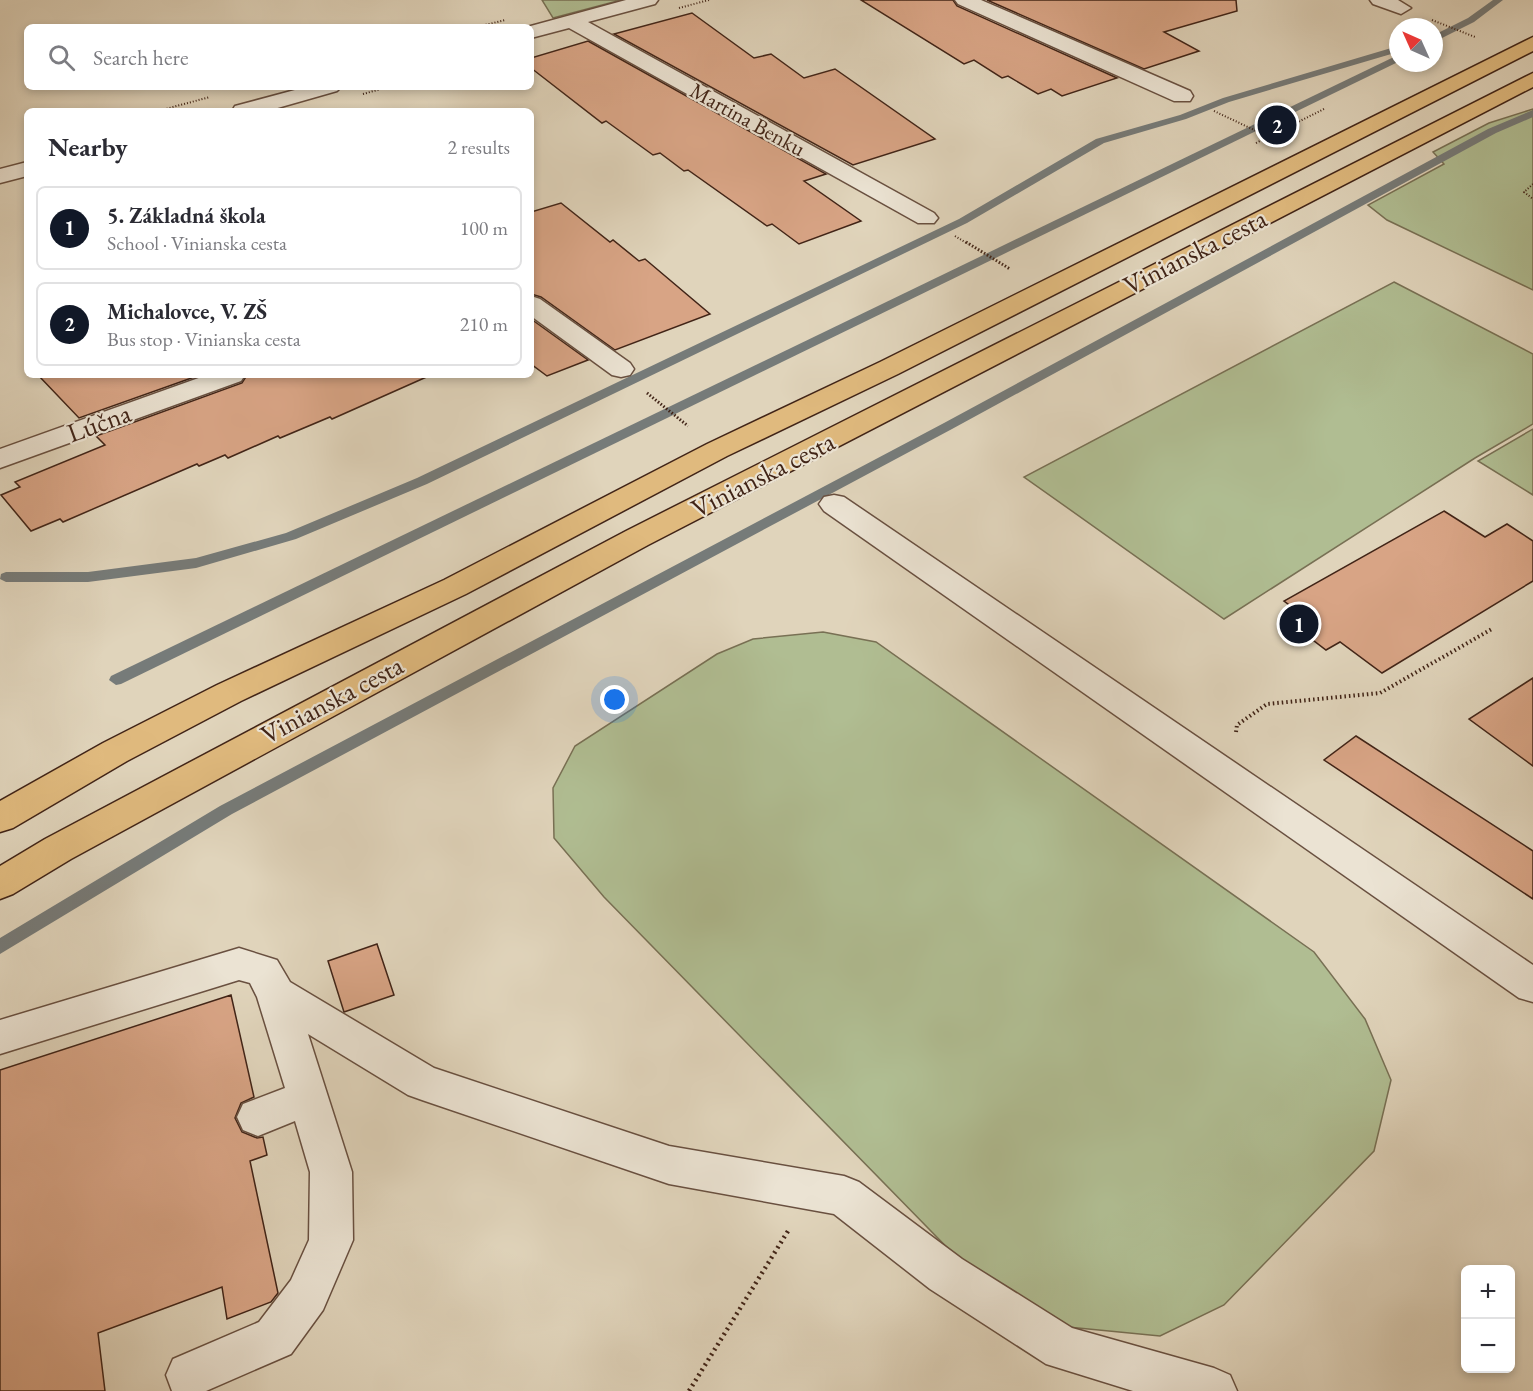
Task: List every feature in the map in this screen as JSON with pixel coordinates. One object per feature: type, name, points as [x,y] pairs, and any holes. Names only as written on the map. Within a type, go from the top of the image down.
[{"type":"main road","name":"Vinianska cesta","points":[[0,818],[115,752],[229,693],[455,587],[717,450],[889,368],[1533,43]]},
{"type":"main road","name":"Vinianska cesta","points":[[0,885],[88,832],[637,537],[1533,79]]},
{"type":"street","points":[[534,31],[648,0]]},
{"type":"street","points":[[965,0],[1182,96]]},
{"type":"street","points":[[1380,0],[1401,8]]},
{"type":"street","name":"Martina Benku","points":[[571,21],[926,218]]},
{"type":"street","points":[[260,108],[320,90]]},
{"type":"street","points":[[0,176],[24,170]]},
{"type":"street","points":[[534,306],[621,369]]},
{"type":"street","name":"Lúčna","points":[[0,459],[224,378]]},
{"type":"street","points":[[834,504],[1533,986]]},
{"type":"street","points":[[0,1037],[239,964],[263,971],[276,994],[331,1172],[331,1240],[307,1295],[275,1338],[189,1375]]},
{"type":"street","points":[[276,994],[422,1082],[669,1165],[844,1196],[946,1274],[1062,1348],[1214,1391]]},
{"type":"street","points":[[258,1117],[307,1098]]},
{"type":"path","points":[[1443,24],[1476,37]]},
{"type":"path","points":[[169,108],[215,96]]},
{"type":"path","points":[[1216,112],[1268,136]]},
{"type":"path","points":[[1533,184],[1524,192],[1533,200]]},
{"type":"path","points":[[960,238],[1009,268]]},
{"type":"path","points":[[647,393],[684,423]]},
{"type":"path","points":[[1226,774],[1237,725],[1268,704],[1380,693],[1492,629]]},
{"type":"path","points":[[689,1391],[813,1190]]},
{"type":"green space","points":[[542,0],[621,0],[553,18]]},
{"type":"green space","points":[[1533,109],[1533,290],[1387,220],[1368,205],[1444,164],[1433,152],[1489,123]]},
{"type":"green space","points":[[1394,282],[1533,354],[1533,424],[1475,458],[1224,619],[1024,477]]},
{"type":"green space","points":[[1533,429],[1533,495],[1478,461]]},
{"type":"green space","points":[[823,632],[876,642],[1314,952],[1365,1019],[1391,1080],[1374,1151],[1224,1305],[1160,1336],[1068,1327],[973,1274],[604,897],[554,838],[553,788],[575,746],[717,654],[753,639]]},
{"type":"building","points":[[861,0],[953,0],[957,6],[1117,78],[1062,96],[1051,89],[1038,94],[1008,76],[1002,78],[974,60],[964,64]]},
{"type":"building","points":[[987,0],[1236,0],[1237,11],[1164,32],[1199,51],[1144,69]]},
{"type":"building","points":[[692,13],[754,58],[771,54],[804,78],[835,69],[935,139],[853,165],[614,34]]},
{"type":"building","points":[[588,41],[826,174],[804,181],[861,221],[799,244],[772,224],[767,226],[688,170],[684,171],[660,153],[653,155],[606,121],[602,123],[534,70],[534,57]]},
{"type":"building","points":[[561,203],[610,242],[613,240],[639,261],[645,259],[710,314],[615,350],[541,297],[534,295],[534,211]]},
{"type":"building","points":[[534,321],[588,360],[547,376],[534,366]]},
{"type":"building","points":[[41,378],[192,378],[79,418]]},
{"type":"building","points":[[245,378],[424,378],[332,419],[330,417],[280,438],[278,436],[228,458],[225,455],[199,466],[197,464],[63,522],[60,519],[31,531],[1,495],[20,487],[15,482],[105,445],[96,436],[242,383]]},
{"type":"building","points":[[1444,511],[1485,537],[1507,524],[1533,541],[1533,581],[1382,673],[1340,642],[1326,650],[1288,621],[1301,614],[1284,601]]},
{"type":"building","points":[[1533,678],[1533,766],[1469,719]]},
{"type":"building","points":[[1356,736],[1533,851],[1533,899],[1324,760]]},
{"type":"building","points":[[377,944],[394,995],[344,1012],[328,961]]},
{"type":"building","points":[[231,995],[254,1097],[241,1103],[235,1118],[242,1132],[257,1138],[263,1137],[267,1155],[250,1161],[278,1293],[271,1302],[227,1319],[222,1287],[98,1333],[105,1391],[0,1391],[0,1070]]},
{"type":"waterway","points":[[1443,34],[1471,20],[1499,0]]},
{"type":"waterway","points":[[6,577],[88,577],[196,563],[291,536],[422,481],[963,221],[1100,141],[1183,117],[1226,100],[1389,52]]},
{"type":"waterway","points":[[116,680],[1389,62]]},
{"type":"waterway","points":[[0,947],[226,810],[948,426],[1492,131],[1533,113]]},
{"type":"place","name":"Michalovce, V. ZŠ","points":[[1277,125]]},
{"type":"place","name":"5. Základná škola","points":[[1299,624]]}]
